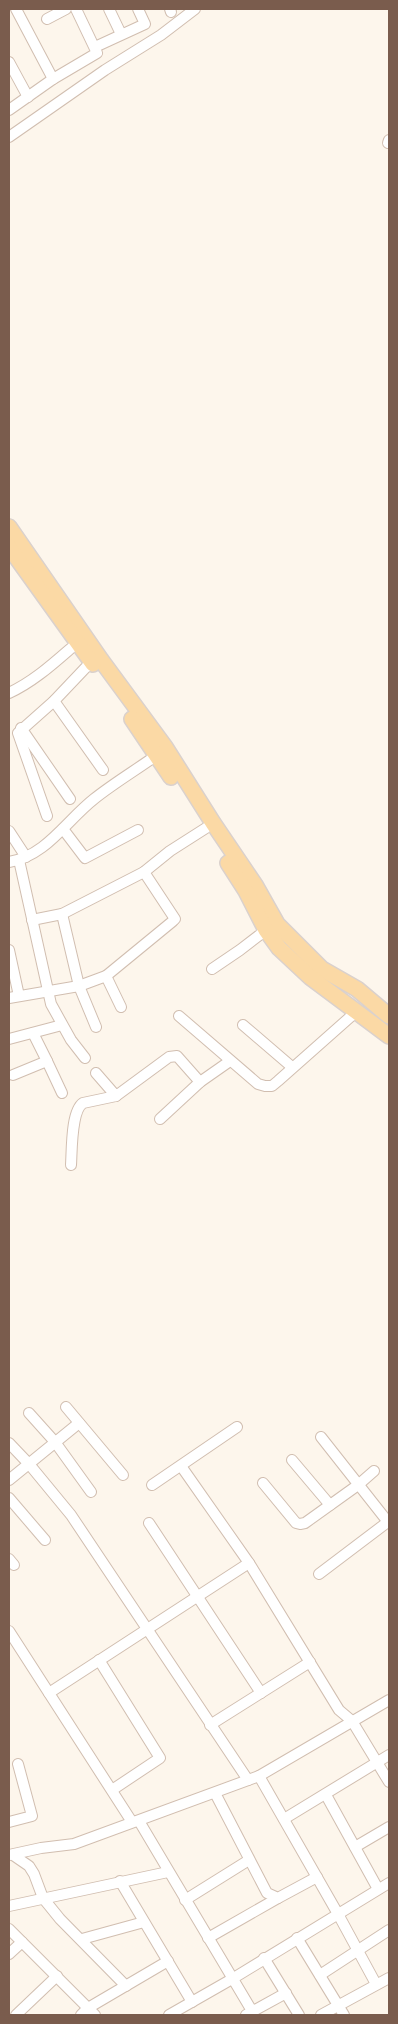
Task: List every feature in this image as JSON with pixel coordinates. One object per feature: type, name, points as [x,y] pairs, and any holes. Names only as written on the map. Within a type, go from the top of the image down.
[{"type":"main road","points":[[9,527],[101,660],[165,748],[206,828],[246,891],[272,940],[289,958],[389,1036]]},
{"type":"main road","points":[[9,547],[157,755],[255,885],[277,924],[322,969],[357,989],[389,1016]]},
{"type":"street","points":[[16,9],[53,79]]},
{"type":"street","points":[[47,19],[66,9]]},
{"type":"street","points":[[9,110],[53,79],[97,53],[76,9]]},
{"type":"street","points":[[109,9],[121,34]]},
{"type":"street","points":[[95,47],[145,24],[138,9]]},
{"type":"street","points":[[9,137],[105,70],[161,35],[195,9]]},
{"type":"street","points":[[9,62],[28,97]]},
{"type":"street","points":[[9,693],[36,676],[77,643]]},
{"type":"street","points":[[47,816],[18,735],[22,728],[54,701],[91,662]]},
{"type":"street","points":[[54,701],[103,770]]},
{"type":"street","points":[[22,728],[70,799]]},
{"type":"street","points":[[18,860],[43,847],[94,799],[157,755]]},
{"type":"street","points":[[32,920],[62,914],[144,872],[170,851],[206,828]]},
{"type":"street","points":[[62,829],[85,858],[138,830]]},
{"type":"street","points":[[9,831],[18,860],[51,1004],[71,1040],[85,1058]]},
{"type":"street","points":[[9,950],[14,997],[79,986],[106,976],[174,920],[144,872]]},
{"type":"street","points":[[62,914],[79,986],[96,1027]]},
{"type":"street","points":[[212,969],[266,930]]},
{"type":"street","points":[[106,976],[121,1007]]},
{"type":"street","points":[[179,1016],[230,1061],[265,1086],[272,1086],[357,1012]]},
{"type":"street","points":[[9,1039],[33,1034],[62,1024]]},
{"type":"street","points":[[243,1024],[292,1067]]},
{"type":"street","points":[[33,1034],[62,1093]]},
{"type":"street","points":[[71,1165],[75,1118],[79,1106],[116,1096],[168,1057],[177,1056],[200,1082]]},
{"type":"street","points":[[13,1075],[47,1061]]},
{"type":"street","points":[[160,1119],[200,1082],[230,1061]]},
{"type":"street","points":[[96,1073],[116,1096]]},
{"type":"street","points":[[66,1407],[122,1475]]},
{"type":"street","points":[[29,1413],[55,1442],[91,1492]]},
{"type":"street","points":[[9,1480],[79,1423]]},
{"type":"street","points":[[152,1485],[238,1427]]},
{"type":"street","points":[[319,1574],[389,1522],[321,1438]]},
{"type":"street","points":[[9,1443],[71,1515],[248,1780]]},
{"type":"street","points":[[292,1460],[330,1505]]},
{"type":"street","points":[[181,1466],[249,1563],[339,1710],[352,1722],[389,1782]]},
{"type":"street","points":[[263,1482],[296,1523],[300,1524],[305,1523],[358,1485],[374,1471]]},
{"type":"street","points":[[9,1498],[46,1540]]},
{"type":"street","points":[[149,1523],[261,1693]]},
{"type":"street","points":[[49,1693],[249,1563]]},
{"type":"street","points":[[9,1631],[112,1790],[168,1872],[232,1979],[249,2013],[286,1993]]},
{"type":"street","points":[[99,1660],[160,1758],[112,1790]]},
{"type":"street","points":[[210,1724],[310,1662]]},
{"type":"street","points":[[11,1855],[41,1848],[74,1844],[259,1776],[389,1700]]},
{"type":"street","points":[[284,1819],[389,1755]]},
{"type":"street","points":[[9,1822],[32,1816],[18,1764]]},
{"type":"street","points":[[259,1776],[376,1984]]},
{"type":"street","points":[[215,1793],[267,1893],[278,1898]]},
{"type":"street","points":[[326,1794],[378,1889]]},
{"type":"street","points":[[355,1847],[389,1827]]},
{"type":"street","points":[[11,1855],[28,1866],[34,1874],[43,1898],[60,1919],[82,1939],[126,1986]]},
{"type":"street","points":[[185,1900],[249,1860]]},
{"type":"street","points":[[9,1906],[168,1872]]},
{"type":"street","points":[[208,1938],[317,1877]]},
{"type":"street","points":[[120,1881],[192,2002]]},
{"type":"street","points":[[169,2015],[232,1979],[389,1883]]},
{"type":"street","points":[[82,1939],[144,1922]]},
{"type":"street","points":[[9,1929],[57,1976],[88,2013],[126,1986],[168,1961]]},
{"type":"street","points":[[320,1975],[389,1930]]},
{"type":"street","points":[[297,1938],[344,2015]]},
{"type":"street","points":[[9,1954],[22,1942]]},
{"type":"street","points":[[264,1958],[299,2015]]},
{"type":"street","points":[[16,2015],[57,1976]]},
{"type":"street","points":[[321,2015],[389,1978]]}]
